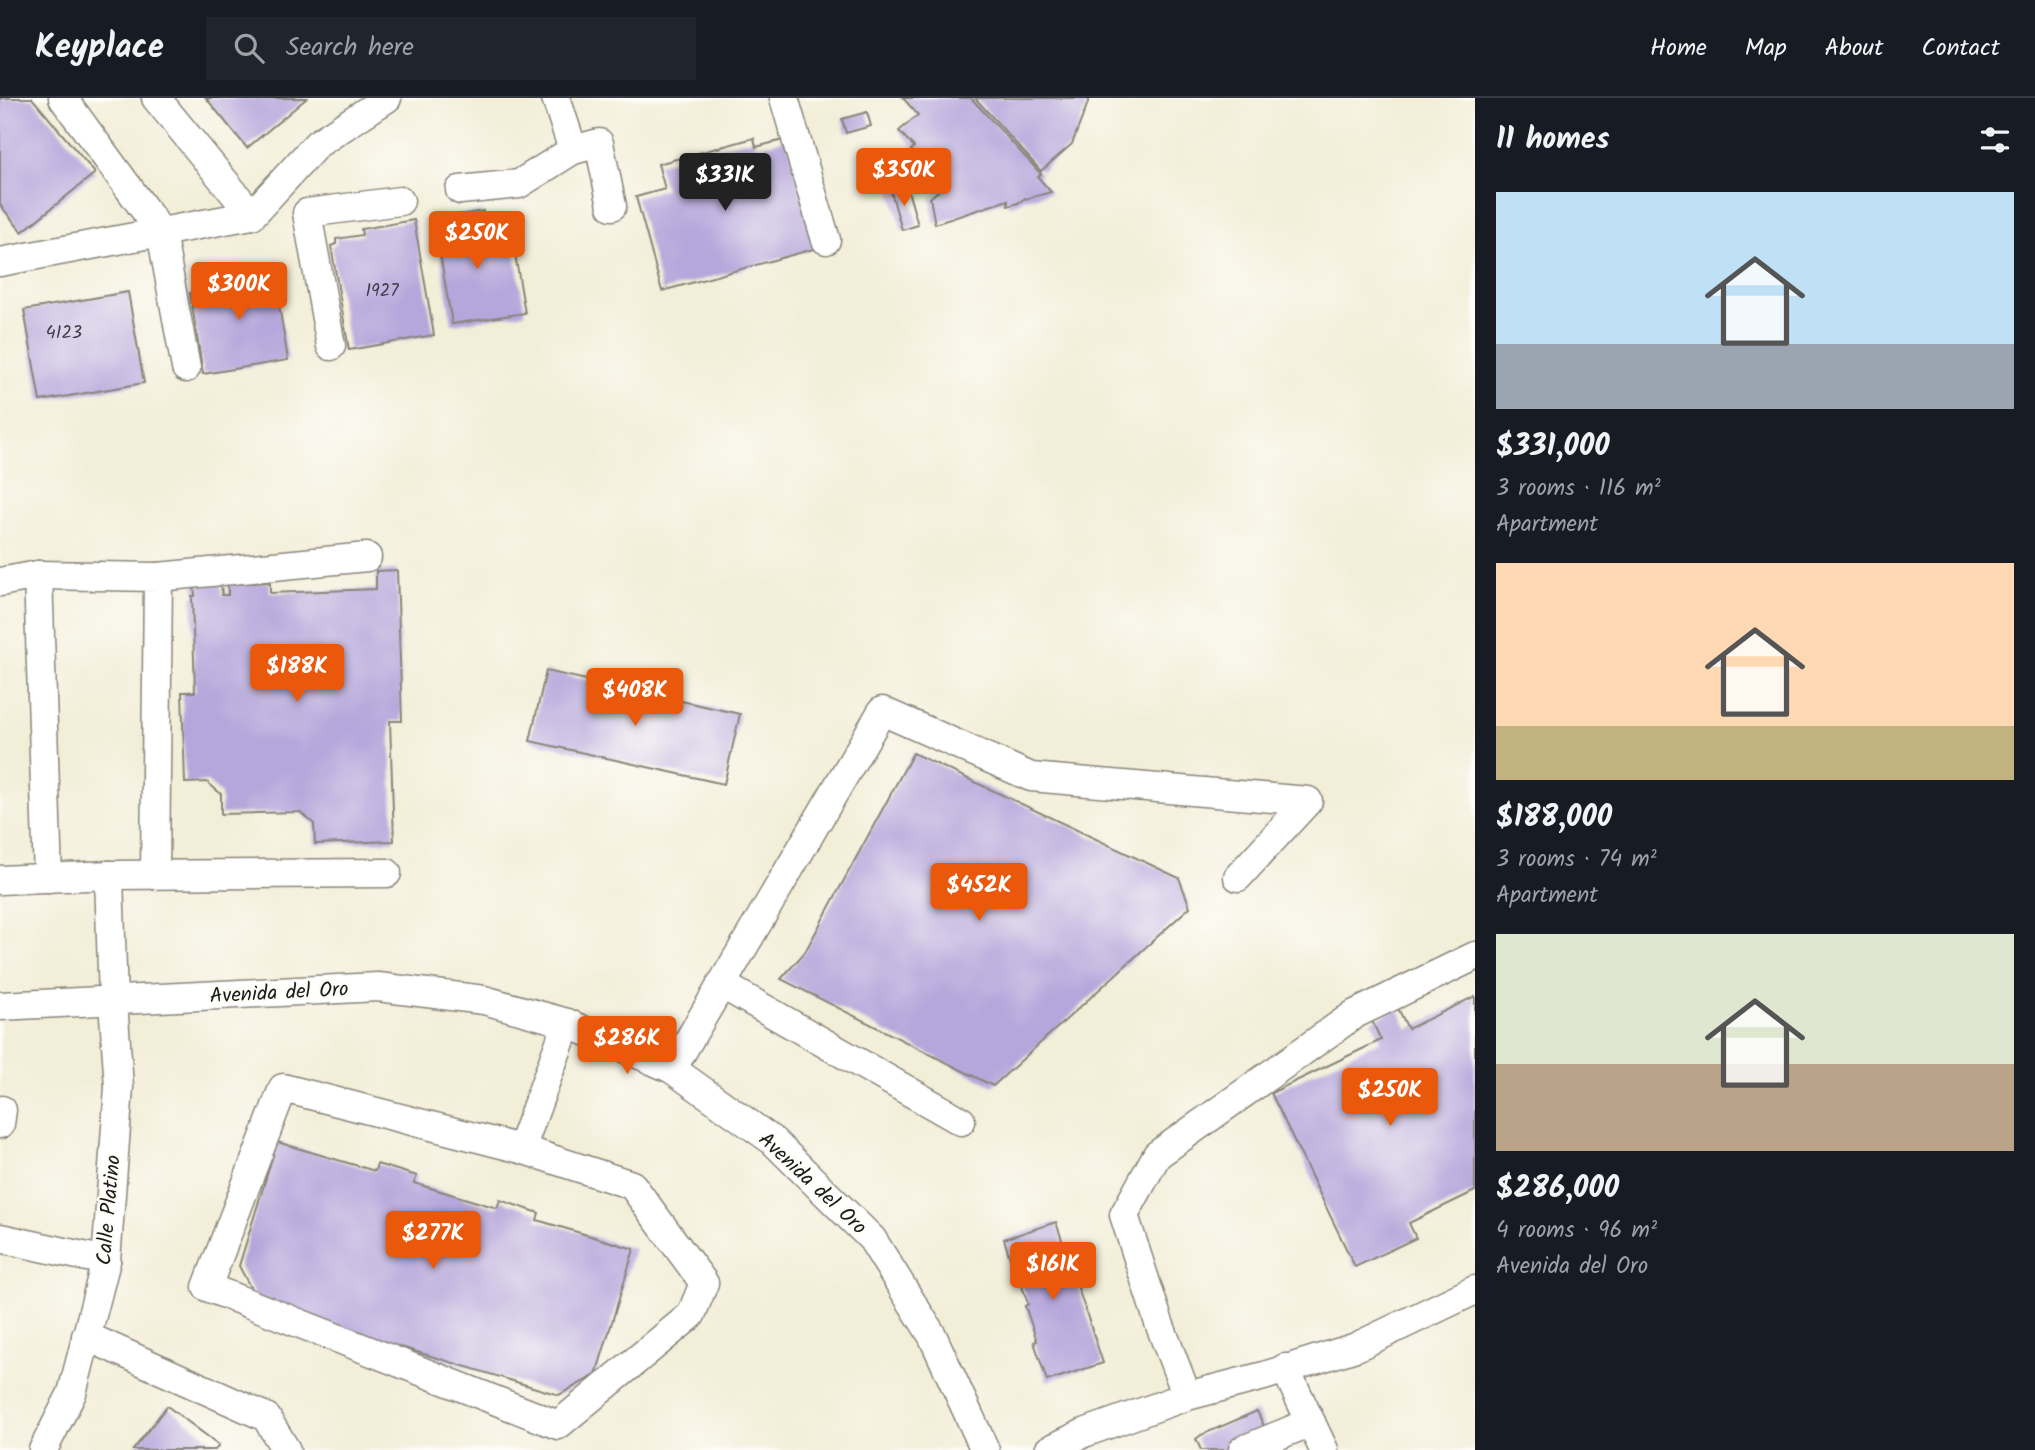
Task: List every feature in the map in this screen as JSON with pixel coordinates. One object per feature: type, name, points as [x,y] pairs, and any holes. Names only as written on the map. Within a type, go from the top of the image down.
[{"type":"street","points":[[63,98],[161,232],[187,368]]},
{"type":"street","points":[[156,98],[252,215]]},
{"type":"street","points":[[0,262],[252,215],[317,144],[387,98]]},
{"type":"street","points":[[556,98],[573,150]]},
{"type":"street","points":[[784,98],[826,240]]},
{"type":"street","points":[[460,190],[519,184],[573,150],[599,143],[612,206]]},
{"type":"street","points":[[281,183],[307,213],[331,346]]},
{"type":"street","points":[[307,213],[400,201]]},
{"type":"street","points":[[0,582],[38,575],[158,577],[367,557]]},
{"type":"street","points":[[38,575],[48,878]]},
{"type":"street","points":[[155,874],[158,577]]},
{"type":"street","points":[[672,1069],[882,711],[1031,777],[1308,800],[1238,877]]},
{"type":"street","points":[[0,880],[155,874],[387,873]]},
{"type":"street","name":"Calle Platino","points":[[43,1450],[72,1393],[106,1261],[119,1087],[109,875]]},
{"type":"street","points":[[1187,1396],[1159,1323],[1124,1215],[1157,1155],[1355,1014],[1475,956]]},
{"type":"street","points":[[722,985],[961,1121]]},
{"type":"street","name":"Avenida del Oro","points":[[0,1006],[378,987],[484,1000],[567,1023],[672,1069],[773,1141],[872,1240],[932,1335],[985,1450]]},
{"type":"street","points":[[521,1149],[567,1023]]},
{"type":"street","points":[[284,1087],[521,1149],[632,1185],[704,1283],[691,1315],[558,1425],[207,1287],[284,1087]]},
{"type":"street","points":[[0,1238],[106,1261]]},
{"type":"street","points":[[1049,1450],[1084,1433],[1187,1396],[1356,1347],[1475,1290]]},
{"type":"street","points":[[86,1336],[266,1417],[286,1450]]},
{"type":"street","points":[[1285,1368],[1324,1450]]},
{"type":"street","points":[[1243,1450],[1311,1422]]},
{"type":"building","points":[[0,98],[32,98],[95,173],[22,232],[0,205]]},
{"type":"building","points":[[206,98],[307,98],[247,148]]},
{"type":"building","points":[[903,98],[971,98],[1041,174],[1038,177],[1051,192],[1025,198],[1008,206],[1008,200],[935,224],[930,198],[943,187],[911,150],[914,147],[899,131],[918,115]]},
{"type":"building","points":[[975,98],[1089,100],[1072,144],[1041,171]]},
{"type":"building","points":[[867,112],[871,126],[846,133],[842,119]]},
{"type":"building","points":[[754,138],[756,147],[787,139],[817,248],[662,291],[636,197],[665,189],[658,164]]},
{"type":"building","points":[[907,187],[918,225],[902,230],[891,192]]},
{"type":"building","points":[[483,211],[488,247],[513,242],[525,313],[452,324],[434,219]]},
{"type":"building","points":[[414,220],[434,335],[349,350],[331,246],[336,244],[336,239],[362,235],[361,229]]},
{"type":"building","points":[[273,268],[288,360],[203,374],[190,293],[195,292],[194,287],[221,283],[220,277]]},
{"type":"building","points":[[128,292],[144,383],[40,401],[24,310]]},
{"type":"building","points":[[397,570],[402,721],[390,721],[394,841],[315,844],[314,824],[300,812],[221,814],[221,794],[207,782],[185,783],[182,692],[195,692],[192,596],[195,596],[194,583],[221,582],[222,595],[228,595],[228,584],[270,582],[270,593],[376,589],[376,571]]},
{"type":"building","points":[[546,671],[740,714],[724,784],[530,741]]},
{"type":"building","points":[[913,753],[1179,878],[1190,907],[993,1086],[781,979],[805,952]]},
{"type":"building","points":[[1475,996],[1475,1191],[1409,1223],[1416,1238],[1355,1267],[1271,1093],[1381,1040],[1372,1021],[1398,1008],[1408,1029]]},
{"type":"building","points":[[277,1142],[375,1171],[377,1164],[417,1176],[414,1183],[497,1208],[500,1200],[539,1213],[537,1220],[634,1249],[596,1375],[559,1395],[259,1304],[239,1266]]},
{"type":"building","points":[[1056,1222],[1103,1363],[1047,1381],[1025,1306],[1028,1304],[1018,1274],[1015,1275],[1004,1239]]},
{"type":"building","points":[[167,1406],[219,1445],[215,1450],[133,1450]]},
{"type":"building","points":[[1257,1411],[1275,1450],[1201,1450],[1196,1439],[1201,1435]]}]
